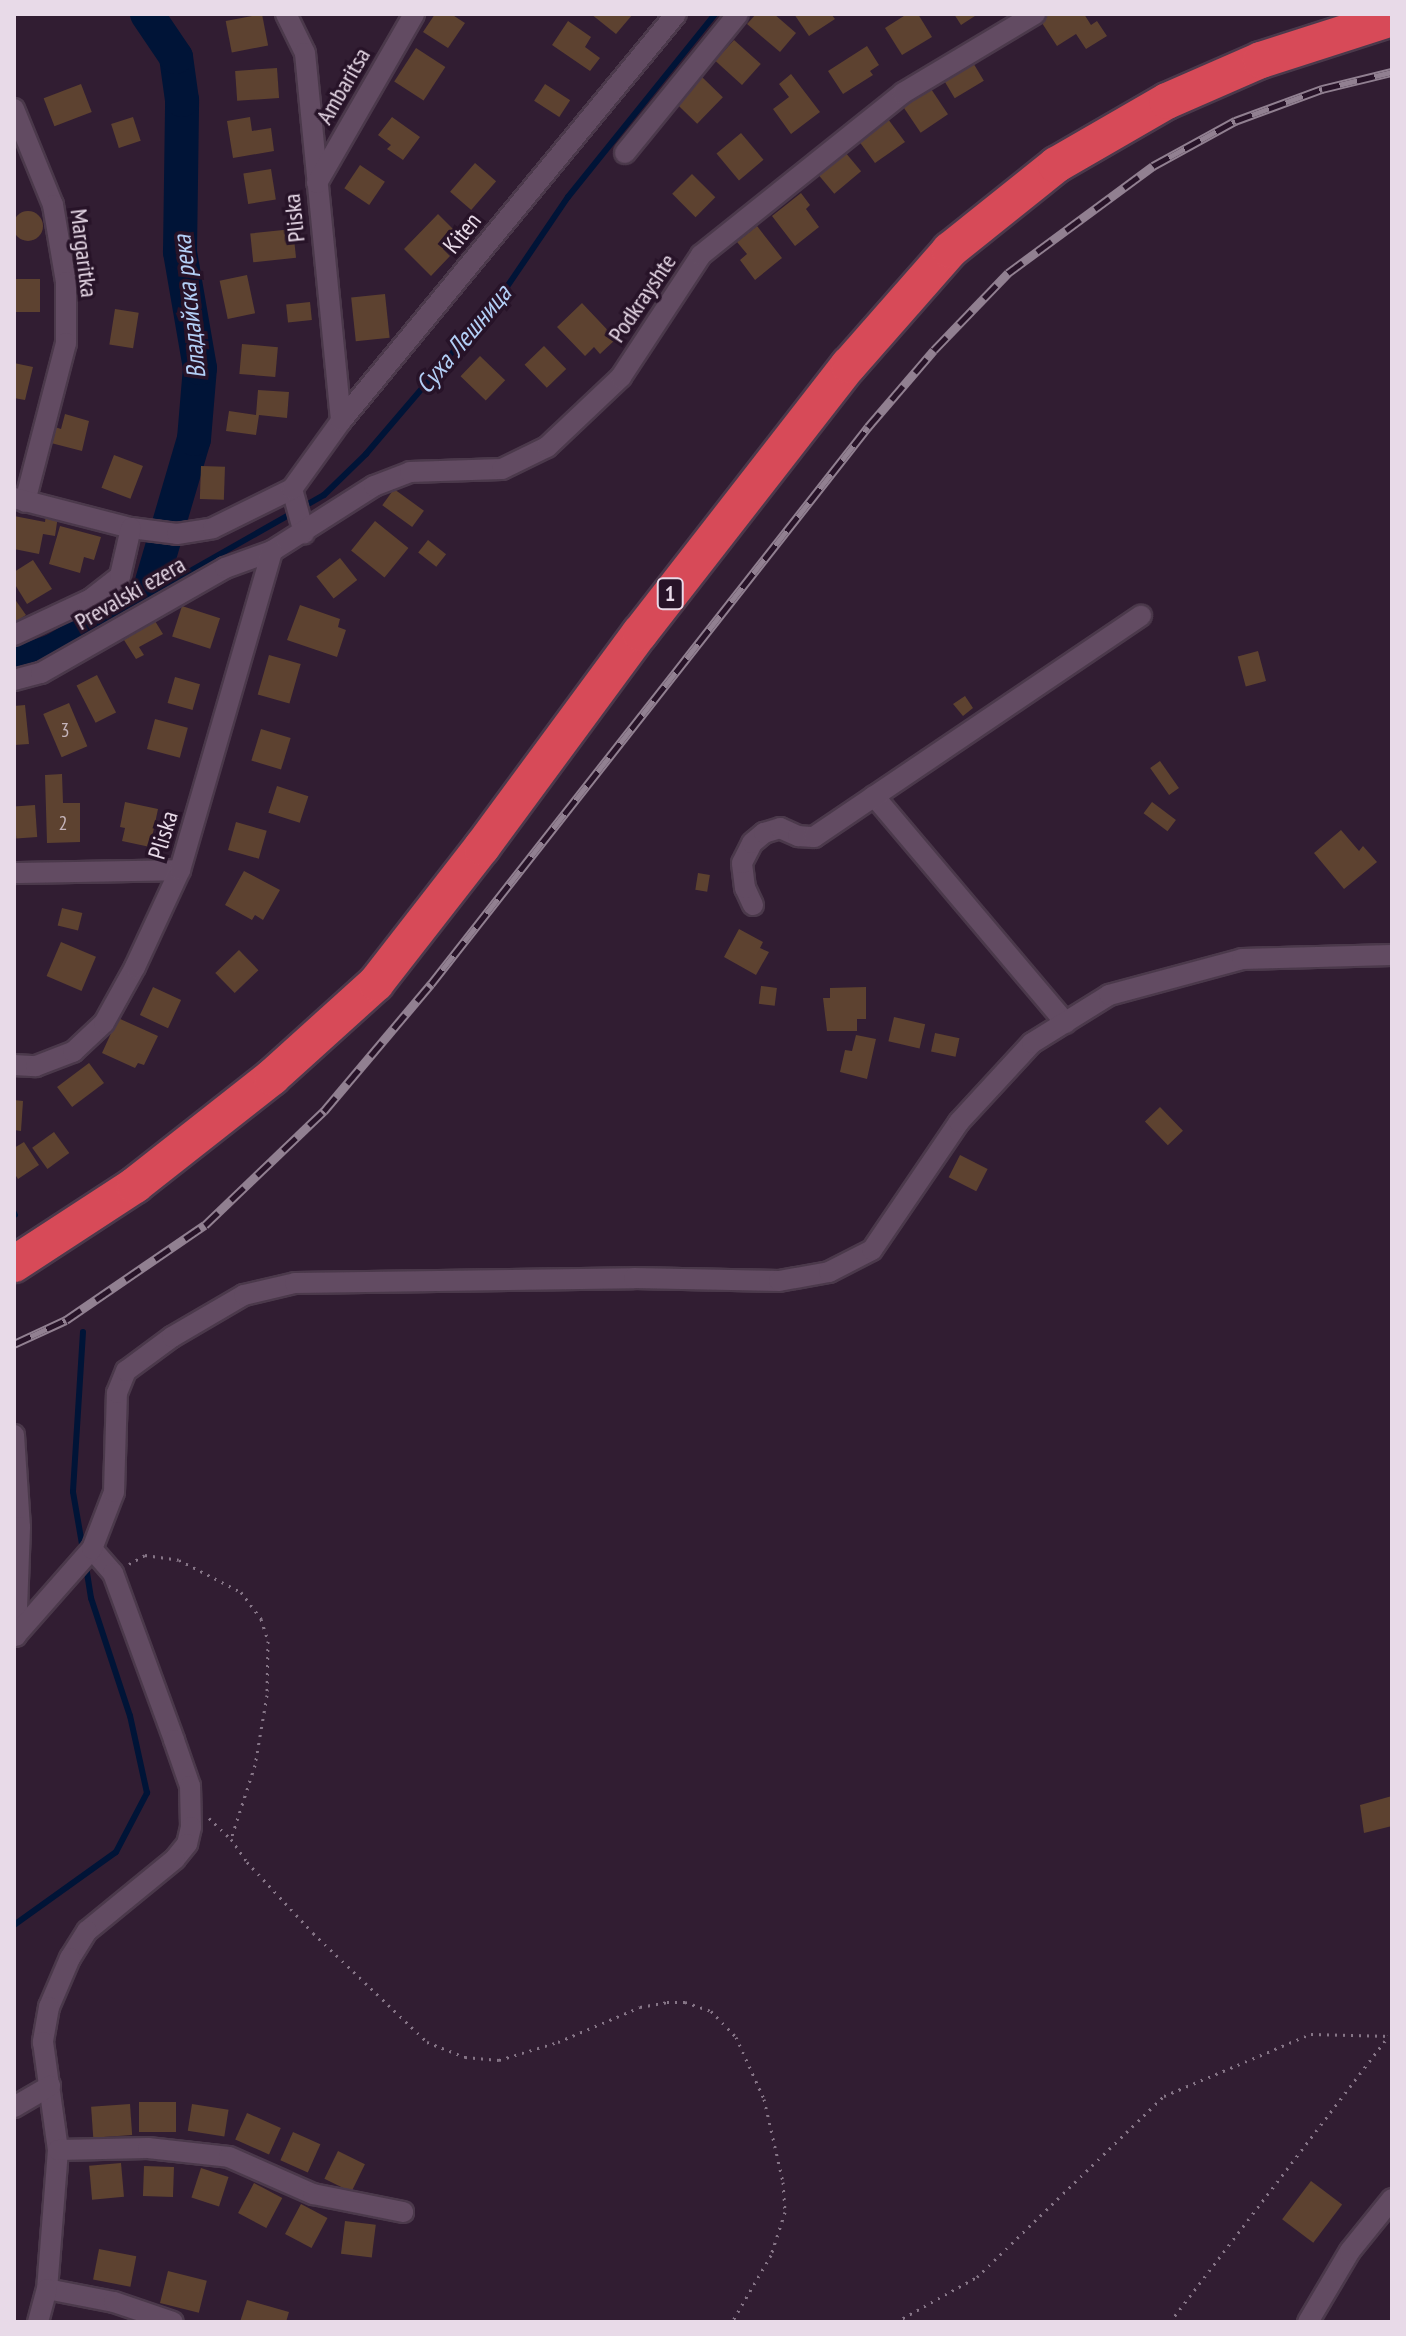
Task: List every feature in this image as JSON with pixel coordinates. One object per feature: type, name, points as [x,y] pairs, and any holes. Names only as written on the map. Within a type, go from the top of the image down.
[{"type":"highway","name":"1","points":[[14,1264],[135,1185],[272,1077],[376,983],[482,847],[640,633],[839,378],[950,250],[1056,165],[1167,101],[1261,60],[1392,18]]},
{"type":"street","name":"Pliska","points":[[286,14],[305,53],[341,421]]},
{"type":"street","name":"Ambaritsa","points":[[317,183],[414,14]]},
{"type":"street","name":"Kiten","points":[[293,491],[341,421],[676,14]]},
{"type":"street","points":[[625,153],[738,14]]},
{"type":"street","name":"Podkrayshte","points":[[272,551],[302,527],[374,486],[410,472],[502,469],[547,447],[621,377],[701,255],[903,93],[1035,14]]},
{"type":"street","name":"Margaritka","points":[[14,109],[53,205],[66,282],[66,343],[20,500]]},
{"type":"street","points":[[20,500],[136,529],[177,534],[213,528],[293,491],[302,527]]},
{"type":"street","points":[[14,635],[91,599],[120,576],[136,529]]},
{"type":"street","name":"Pliska","points":[[14,1065],[36,1066],[73,1052],[104,1023],[135,967],[180,870],[272,551]]},
{"type":"street","name":"Prevalski ezera","points":[[14,680],[41,673],[225,568],[272,551]]},
{"type":"street","points":[[753,905],[745,888],[742,863],[752,843],[764,833],[780,828],[798,836],[814,837],[1141,616]]},
{"type":"street","points":[[874,796],[1066,1023]]},
{"type":"street","points":[[14,873],[180,870]]},
{"type":"street","points":[[16,1637],[92,1549],[114,1492],[117,1393],[126,1371],[172,1337],[244,1295],[295,1283],[634,1278],[779,1281],[829,1272],[872,1250],[959,1122],[1032,1043],[1109,995],[1242,959],[1392,955]]},
{"type":"street","points":[[14,1435],[20,1527],[16,1637]]},
{"type":"street","points":[[38,2322],[47,2289],[58,2150],[44,2026],[56,1987],[78,1944],[98,1920],[182,1852],[191,1827],[190,1786],[113,1573],[92,1549]]},
{"type":"street","points":[[14,2107],[50,2086]]},
{"type":"street","points":[[58,2150],[148,2148],[229,2157],[313,2194],[403,2212]]},
{"type":"street","points":[[1308,2322],[1350,2251],[1392,2199]]},
{"type":"street","points":[[47,2289],[114,2302],[173,2322]]},
{"type":"path","points":[[113,1573],[145,1555],[163,1556],[230,1585],[250,1601],[268,1641],[270,1665],[255,1765],[231,1839],[247,1862],[313,1933],[427,2042],[465,2057],[499,2060],[544,2047],[640,2007],[667,2002],[685,2002],[711,2011],[736,2037],[764,2099],[783,2182],[785,2212],[771,2255],[732,2322]]},
{"type":"path","points":[[896,2322],[977,2277],[1164,2096],[1311,2034],[1390,2036]]},
{"type":"path","points":[[1170,2322],[1390,2036]]},
{"type":"building","points":[[262,14],[268,45],[232,52],[226,21]]},
{"type":"building","points":[[435,14],[451,14],[465,23],[448,48],[423,32]]},
{"type":"building","points":[[591,14],[633,14],[616,34]]},
{"type":"building","points":[[756,14],[774,14],[796,33],[780,52],[747,24]]},
{"type":"building","points":[[794,14],[831,14],[835,19],[809,36]]},
{"type":"building","points":[[907,14],[918,14],[932,37],[902,55],[885,28]]},
{"type":"building","points":[[954,14],[978,14],[961,25]]},
{"type":"building","points":[[1048,14],[1084,14],[1091,25],[1097,21],[1107,36],[1086,49],[1076,34],[1057,46],[1040,20]]},
{"type":"building","points":[[568,21],[591,37],[585,47],[600,58],[590,71],[552,45]]},
{"type":"building","points":[[734,40],[761,64],[742,85],[715,61]]},
{"type":"building","points":[[867,46],[879,65],[870,71],[873,75],[843,94],[828,71]]},
{"type":"building","points":[[416,48],[445,67],[424,101],[394,82]]},
{"type":"building","points":[[972,61],[984,81],[955,98],[943,79]]},
{"type":"building","points":[[277,68],[279,98],[237,101],[235,71]]},
{"type":"building","points":[[791,74],[820,112],[791,134],[773,109],[789,97],[779,84]]},
{"type":"building","points":[[702,77],[723,97],[697,124],[676,104]]},
{"type":"building","points":[[81,84],[92,112],[54,126],[44,98]]},
{"type":"building","points":[[545,84],[570,100],[559,117],[534,101]]},
{"type":"building","points":[[929,86],[948,114],[921,133],[902,104]]},
{"type":"building","points":[[885,115],[905,142],[875,163],[853,133]]},
{"type":"building","points":[[133,117],[141,141],[119,148],[111,124]]},
{"type":"building","points":[[250,117],[252,131],[271,128],[274,151],[233,158],[227,121]]},
{"type":"building","points":[[392,117],[420,137],[403,160],[387,149],[391,145],[378,135]]},
{"type":"building","points":[[741,133],[763,160],[739,180],[716,154]]},
{"type":"building","points":[[845,152],[861,171],[834,194],[818,174]]},
{"type":"building","points":[[475,163],[496,181],[471,210],[450,192]]},
{"type":"building","points":[[360,165],[385,182],[369,205],[344,188]]},
{"type":"building","points":[[271,169],[276,200],[248,204],[243,173]]},
{"type":"building","points":[[692,174],[715,197],[696,217],[672,194]]},
{"type":"building","points":[[801,193],[810,205],[806,209],[819,227],[795,246],[772,216]]},
{"type":"building","points":[[28,211],[34,212],[42,220],[42,232],[34,240],[28,241],[22,240],[14,232],[13,226],[14,220],[22,212]]},
{"type":"building","points":[[438,214],[458,234],[443,249],[450,256],[431,276],[404,249]]},
{"type":"building","points":[[757,226],[782,258],[755,280],[740,260],[747,254],[737,242]]},
{"type":"building","points":[[293,229],[296,258],[253,262],[250,233]]},
{"type":"building","points":[[247,275],[255,313],[228,319],[220,281]]},
{"type":"building","points":[[14,279],[40,279],[40,312],[14,312]]},
{"type":"building","points":[[385,294],[390,338],[356,341],[351,298]]},
{"type":"building","points":[[310,302],[312,320],[288,322],[286,305]]},
{"type":"building","points":[[582,303],[616,339],[600,354],[594,347],[585,356],[557,327]]},
{"type":"building","points":[[115,309],[139,313],[133,348],[109,345]]},
{"type":"building","points":[[242,344],[278,347],[275,377],[239,374]]},
{"type":"building","points":[[544,346],[566,369],[547,388],[525,365]]},
{"type":"building","points":[[480,356],[505,380],[486,400],[461,376]]},
{"type":"building","points":[[14,363],[33,367],[25,400],[14,398]]},
{"type":"building","points":[[258,390],[289,392],[287,418],[259,415],[256,435],[226,431],[229,411],[256,415]]},
{"type":"building","points":[[65,414],[89,421],[82,451],[51,443],[55,427],[61,429]]},
{"type":"building","points":[[114,455],[143,466],[130,499],[101,488]]},
{"type":"building","points":[[201,466],[225,467],[224,500],[200,499]]},
{"type":"building","points":[[394,489],[424,511],[412,527],[382,505]]},
{"type":"building","points":[[46,514],[58,516],[55,536],[43,534],[39,554],[14,549],[14,516],[45,522]]},
{"type":"building","points":[[375,521],[408,548],[385,578],[351,551]]},
{"type":"building","points":[[60,526],[101,537],[94,560],[84,557],[80,573],[49,564]]},
{"type":"building","points":[[428,540],[446,554],[436,567],[418,553]]},
{"type":"building","points":[[340,558],[357,580],[334,599],[316,576]]},
{"type":"building","points":[[33,560],[52,589],[27,604],[14,583],[14,572]]},
{"type":"building","points":[[14,598],[26,615],[14,623]]},
{"type":"building","points":[[300,605],[340,619],[338,627],[346,630],[337,657],[287,640]]},
{"type":"building","points":[[182,606],[220,618],[210,649],[172,636]]},
{"type":"building","points":[[155,621],[163,634],[139,647],[144,655],[136,659],[124,640]]},
{"type":"building","points":[[1258,651],[1266,681],[1246,686],[1238,656]]},
{"type":"building","points":[[269,655],[301,664],[289,704],[258,694]]},
{"type":"building","points":[[97,675],[116,712],[96,723],[77,685]]},
{"type":"building","points":[[175,677],[200,684],[193,710],[168,703]]},
{"type":"building","points":[[965,696],[973,708],[963,716],[953,704]]},
{"type":"building","points":[[69,703],[87,746],[62,757],[43,714]]},
{"type":"building","points":[[25,705],[29,744],[14,745],[14,706]]},
{"type":"building","points":[[155,719],[188,728],[180,758],[147,749]]},
{"type":"building","points":[[261,729],[291,738],[281,770],[251,761]]},
{"type":"building","points":[[1160,761],[1179,788],[1169,795],[1150,768]]},
{"type":"building","points":[[62,774],[63,803],[80,803],[80,842],[47,843],[45,775]]},
{"type":"building","points":[[277,786],[308,796],[300,823],[268,813]]},
{"type":"building","points":[[125,802],[158,809],[150,847],[122,841],[125,828],[120,827]]},
{"type":"building","points":[[1152,802],[1176,820],[1168,831],[1144,813]]},
{"type":"building","points":[[35,805],[37,837],[16,838],[14,806]]},
{"type":"building","points":[[236,822],[267,831],[259,859],[228,850]]},
{"type":"building","points":[[1341,830],[1359,851],[1363,846],[1377,862],[1344,889],[1314,853]]},
{"type":"building","points":[[244,871],[280,890],[263,920],[255,915],[252,920],[225,905]]},
{"type":"building","points":[[698,873],[710,875],[707,892],[695,890]]},
{"type":"building","points":[[62,908],[82,913],[78,931],[58,925]]},
{"type":"building","points":[[739,929],[763,942],[760,948],[769,952],[756,975],[724,957]]},
{"type":"building","points":[[61,942],[96,957],[82,991],[47,976]]},
{"type":"building","points":[[239,950],[258,970],[235,993],[215,973]]},
{"type":"building","points":[[761,986],[777,988],[775,1006],[759,1004]]},
{"type":"building","points":[[153,987],[181,1000],[168,1028],[140,1015]]},
{"type":"building","points":[[866,987],[866,1019],[857,1019],[857,1031],[827,1031],[823,998],[830,998],[830,988]]},
{"type":"building","points":[[894,1017],[925,1024],[920,1049],[888,1041]]},
{"type":"building","points":[[118,1018],[158,1036],[144,1065],[138,1063],[135,1068],[102,1053]]},
{"type":"building","points":[[935,1033],[959,1038],[956,1057],[931,1052]]},
{"type":"building","points":[[856,1035],[876,1039],[867,1079],[840,1072],[845,1050],[852,1051]]},
{"type":"building","points":[[89,1063],[104,1083],[72,1107],[57,1087]]},
{"type":"building","points":[[14,1100],[23,1101],[21,1131],[14,1130]]},
{"type":"building","points":[[1160,1107],[1183,1131],[1168,1145],[1145,1122]]},
{"type":"building","points":[[54,1132],[69,1153],[47,1169],[32,1148]]},
{"type":"building","points":[[24,1142],[39,1165],[18,1179],[14,1173],[14,1148]]},
{"type":"building","points":[[960,1155],[988,1169],[976,1191],[949,1177]]},
{"type":"building","points":[[1392,1796],[1392,1826],[1364,1833],[1360,1805]]},
{"type":"building","points":[[139,2102],[176,2102],[176,2132],[139,2132]]},
{"type":"building","points":[[130,2104],[132,2135],[93,2138],[91,2107]]},
{"type":"building","points":[[192,2104],[229,2110],[224,2136],[188,2131]]},
{"type":"building","points":[[247,2113],[281,2128],[269,2155],[235,2139]]},
{"type":"building","points":[[293,2132],[320,2144],[308,2173],[280,2160]]},
{"type":"building","points":[[338,2151],[365,2164],[351,2192],[324,2179]]},
{"type":"building","points":[[121,2163],[124,2197],[92,2200],[89,2166]]},
{"type":"building","points":[[144,2166],[174,2167],[173,2197],[143,2196]]},
{"type":"building","points":[[201,2168],[229,2177],[219,2206],[191,2197]]},
{"type":"building","points":[[1311,2181],[1342,2204],[1313,2243],[1282,2219]]},
{"type":"building","points":[[254,2183],[282,2198],[266,2228],[238,2213]]},
{"type":"building","points":[[301,2204],[327,2218],[312,2248],[285,2234]]},
{"type":"building","points":[[345,2221],[376,2225],[372,2258],[341,2254]]},
{"type":"building","points":[[99,2249],[136,2256],[130,2287],[93,2279]]},
{"type":"building","points":[[168,2271],[207,2281],[199,2313],[160,2303]]},
{"type":"building","points":[[247,2300],[289,2312],[286,2322],[240,2322]]},
{"type":"waterway","name":"Владайска река","points":[[14,665],[55,650],[148,595],[194,439],[200,368],[180,252],[182,100],[176,57],[147,14]]},
{"type":"waterway","name":"Суха Лешница","points":[[148,595],[324,495],[366,454],[500,297],[568,197],[715,14]]},
{"type":"waterway","points":[[83,1332],[73,1492],[83,1550]]},
{"type":"waterway","points":[[14,1925],[116,1852],[147,1793],[130,1716],[91,1598],[86,1565]]},
{"type":"railway","points":[[14,1344],[66,1320],[205,1225],[324,1111],[431,984],[868,427],[934,350],[1008,273],[1153,166],[1235,121],[1322,89],[1392,72]]}]
